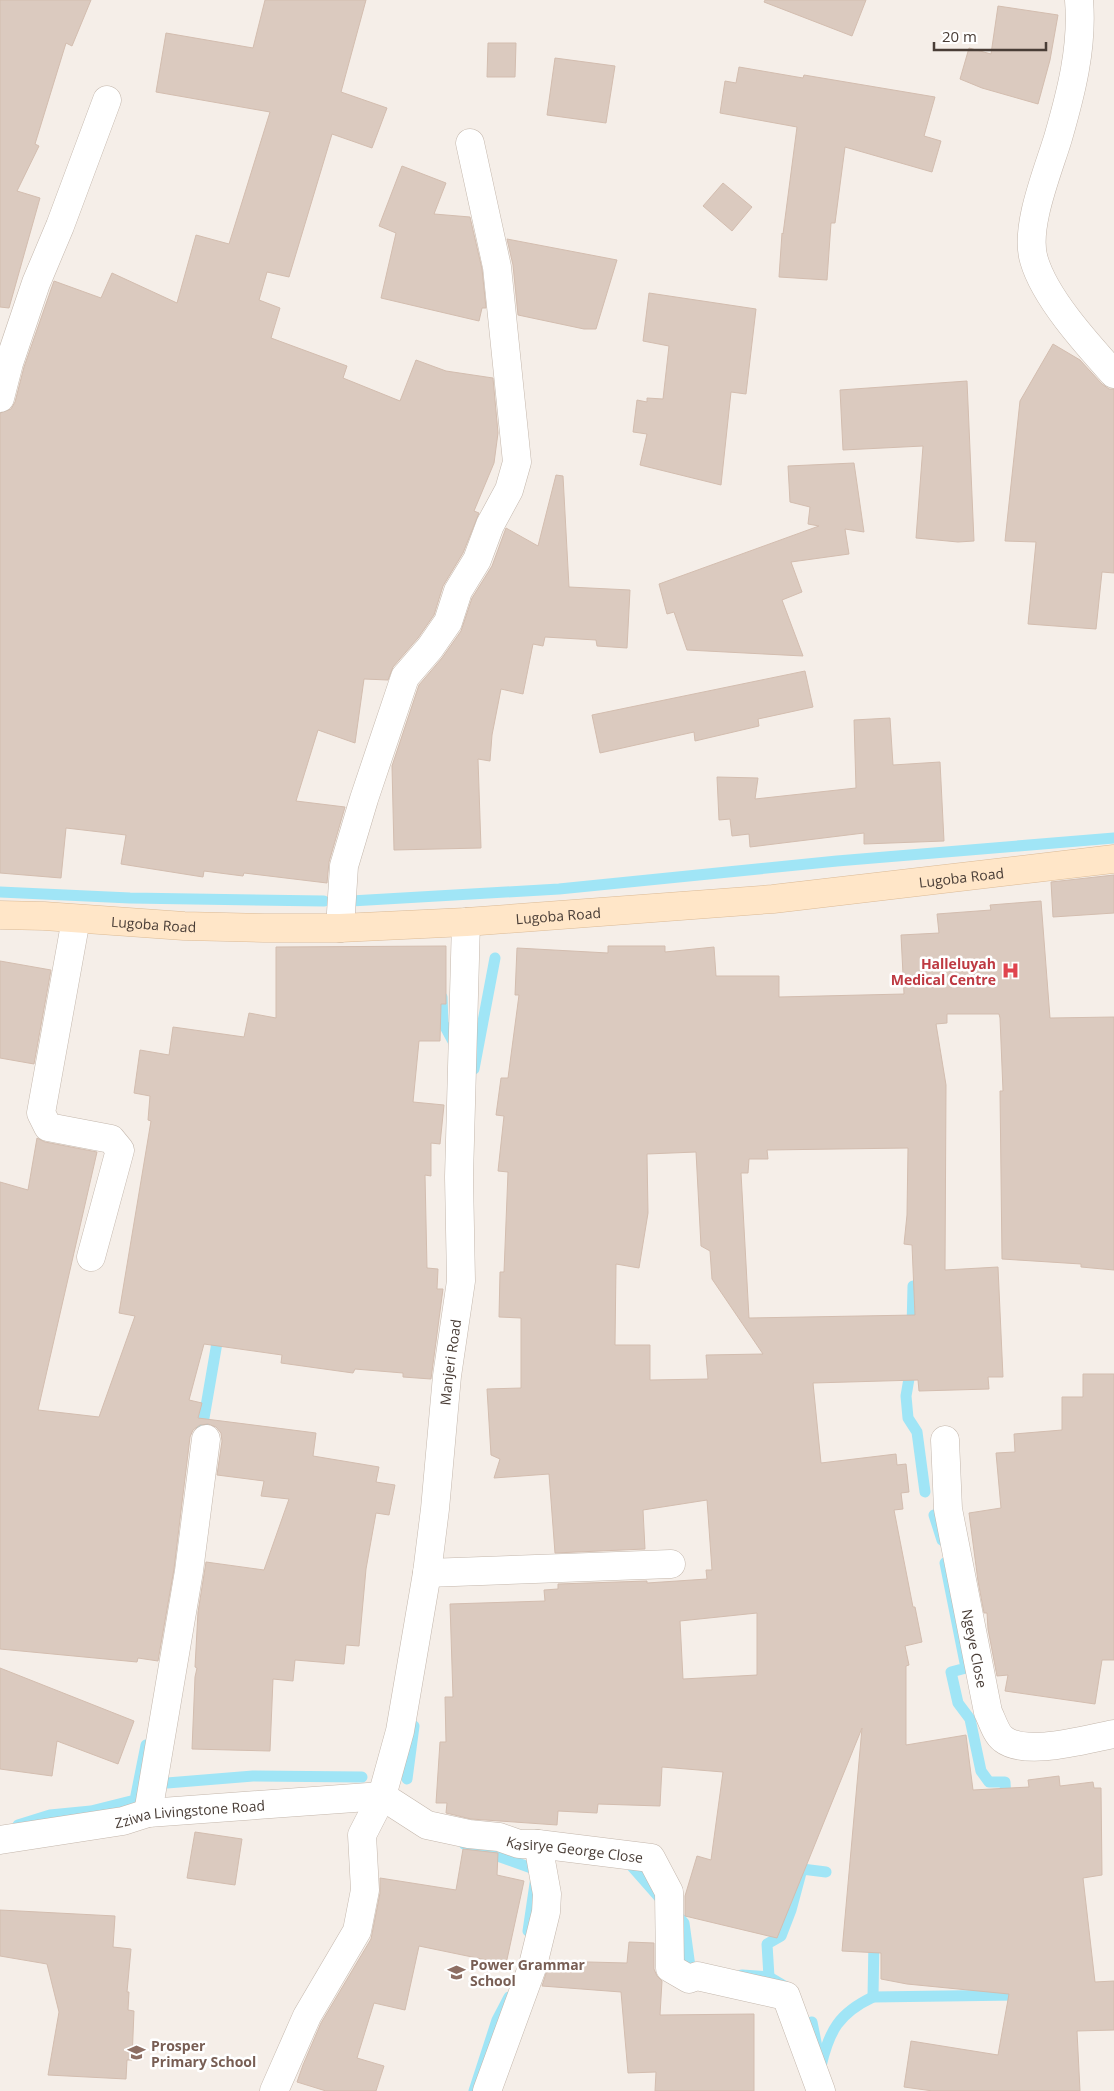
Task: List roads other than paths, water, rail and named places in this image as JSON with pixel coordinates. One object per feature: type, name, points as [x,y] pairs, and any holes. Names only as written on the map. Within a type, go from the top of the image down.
[{"type":"street","points":[[1078,0],[1079,50],[1070,94],[1030,240],[1033,258],[1046,289],[1087,343],[1114,374]]},
{"type":"street","points":[[0,398],[9,364],[36,283],[60,226],[107,100]]},
{"type":"street","points":[[340,928],[344,866],[364,799],[405,678],[430,648],[448,622],[458,591],[476,560],[490,525],[509,490],[517,462],[497,267],[470,143]]},
{"type":"street","name":"Lugoba Road","points":[[0,915],[44,916],[184,926],[340,928],[466,922],[773,899],[1114,859]]},
{"type":"street","points":[[76,919],[41,1113],[48,1127],[111,1139],[120,1150],[91,1257]]},
{"type":"street","name":"Manjeri Road","points":[[274,2091],[307,2016],[357,1931],[365,1890],[362,1835],[382,1796],[400,1732],[427,1573],[436,1509],[447,1376],[462,1281],[459,1177],[466,922]]},
{"type":"street","points":[[148,1813],[189,1571],[206,1439]]},
{"type":"street","name":"Ngeye Close","points":[[945,1440],[948,1509],[988,1712],[1001,1739],[1015,1746],[1038,1747],[1114,1734]]},
{"type":"street","points":[[427,1573],[670,1564]]},
{"type":"street","name":"Zziwa Livingstone Road","points":[[0,1840],[123,1821],[148,1813],[382,1796]]},
{"type":"street","name":"Kasirye George Close","points":[[382,1796],[427,1825],[469,1834],[499,1837],[519,1844],[538,1844],[651,1858],[668,1892],[670,1968],[689,1979],[697,1976],[786,1996],[821,2091]]},
{"type":"street","points":[[487,2091],[533,1965],[546,1912],[547,1894],[538,1844]]},
{"type":"waterway","points":[[351,901],[559,889],[837,861],[1114,838]]},
{"type":"waterway","points":[[0,892],[130,898],[324,901]]},
{"type":"waterway","points":[[474,1069],[495,958]]},
{"type":"waterway","points":[[442,997],[443,1023],[456,1047]]},
{"type":"waterway","points":[[912,1329],[913,1286]]},
{"type":"waterway","points":[[200,1441],[219,1331]]},
{"type":"waterway","points":[[911,1367],[906,1396],[908,1418],[917,1432],[925,1492]]},
{"type":"waterway","points":[[934,1515],[942,1540]]},
{"type":"waterway","points":[[945,1563],[966,1668],[951,1672],[958,1703],[970,1719],[981,1771],[989,1782],[1005,1782],[1006,1803]]},
{"type":"waterway","points":[[407,1779],[414,1726]]},
{"type":"waterway","points":[[18,1825],[50,1815],[91,1811],[135,1800],[146,1745]]},
{"type":"waterway","points":[[167,1783],[253,1776],[362,1777]]},
{"type":"waterway","points":[[464,1844],[537,1870],[528,1931]]},
{"type":"waterway","points":[[624,1862],[629,1863],[659,1897]]},
{"type":"waterway","points":[[769,1977],[767,1944],[781,1936],[791,1910],[802,1869],[826,1872]]},
{"type":"waterway","points":[[673,1910],[684,1923],[690,1967],[699,1971]]},
{"type":"waterway","points":[[873,1997],[874,1939]]},
{"type":"waterway","points":[[742,1975],[769,1977],[786,1987]]},
{"type":"waterway","points":[[821,2066],[828,2043],[837,2024],[861,2003],[873,1997],[1023,1995]]},
{"type":"waterway","points":[[474,2091],[497,2020],[509,1997]]},
{"type":"waterway","points":[[812,2022],[817,2047]]},
{"type":"place","name":"Halleluyah Medical Centre","points":[[1010,971]]},
{"type":"place","name":"Power Grammar School","points":[[456,1972]]},
{"type":"place","name":"Prosper Primary School","points":[[137,2053]]}]
